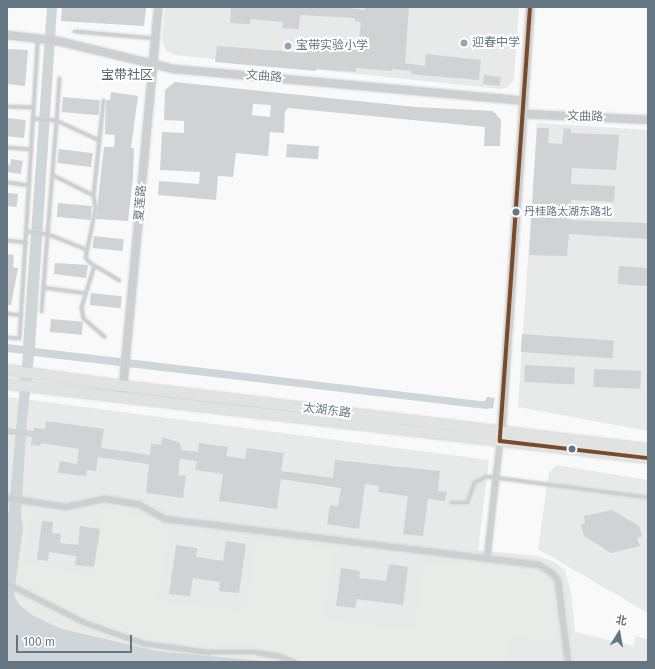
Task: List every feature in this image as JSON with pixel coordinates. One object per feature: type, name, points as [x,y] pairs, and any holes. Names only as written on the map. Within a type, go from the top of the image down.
[{"type":"main road","name":"太湖东路","points":[[7,370],[501,436],[648,458]]},
{"type":"main road","name":"太湖东路","points":[[7,384],[122,398],[501,436],[648,449]]},
{"type":"street","name":"夏莲路","points":[[122,398],[126,370],[158,7]]},
{"type":"street","points":[[487,559],[501,436],[530,7]]},
{"type":"street","name":"文曲路","points":[[7,36],[58,41],[153,65],[524,101]]},
{"type":"street","name":"文曲路","points":[[523,114],[648,120]]},
{"type":"street","points":[[9,498],[66,507],[105,499],[138,504],[165,519],[539,565],[556,577],[568,662]]},
{"type":"street","points":[[7,583],[84,622],[143,643],[208,652],[260,652],[295,662]]},
{"type":"lane","points":[[74,31],[156,38]]},
{"type":"lane","points":[[7,337],[19,338],[28,231],[32,118],[39,38]]},
{"type":"lane","points":[[41,311],[53,175],[59,78]]},
{"type":"lane","points":[[103,100],[93,195],[92,231],[85,256],[94,265],[119,280]]},
{"type":"lane","points":[[7,106],[33,107]]},
{"type":"lane","points":[[32,118],[56,120],[99,140]]},
{"type":"lane","points":[[7,147],[31,150]]},
{"type":"lane","points":[[53,175],[93,195]]},
{"type":"lane","points":[[7,182],[29,185]]},
{"type":"lane","points":[[28,231],[48,234],[86,249]]},
{"type":"lane","points":[[7,240],[26,242]]},
{"type":"lane","points":[[94,265],[81,307],[83,318],[104,336]]},
{"type":"lane","points":[[43,287],[86,293]]},
{"type":"lane","points":[[7,313],[21,315]]},
{"type":"lane","points":[[451,502],[467,502],[477,478],[496,478],[648,497]]},
{"type":"shaded area","points":[[47,7],[57,7],[35,348],[480,401],[485,401],[487,397],[495,398],[493,408],[486,409],[34,356],[27,419],[21,513],[23,527],[14,595],[19,605],[34,616],[62,629],[156,651],[271,662],[7,662],[8,518],[23,354],[7,352],[7,344],[23,346]]},
{"type":"shaded area","name":"宝带实验小学","points":[[165,7],[519,7],[514,80],[508,87],[501,89],[175,55],[166,51],[162,41]]},
{"type":"shaded area","points":[[537,123],[648,130],[648,431],[518,407]]},
{"type":"shaded area","points":[[7,397],[489,460],[478,550],[537,556],[553,561],[565,570],[571,592],[575,632],[634,646],[635,636],[648,639],[648,662],[306,662],[7,581]]},
{"type":"shaded area","points":[[556,465],[648,480],[648,613],[538,549],[549,473]]},
{"type":"shaded area","points":[[103,506],[171,525],[158,600],[245,611],[256,539],[335,548],[323,619],[415,630],[423,562],[544,567],[550,577],[555,641],[512,637],[505,662],[7,662],[7,507],[32,510],[24,562],[95,577]]},
{"type":"building","points":[[62,7],[146,8],[144,26],[61,21]]},
{"type":"building","points":[[231,7],[343,7],[365,10],[365,7],[409,7],[405,63],[425,66],[426,54],[481,60],[479,80],[411,74],[411,71],[392,69],[392,71],[356,68],[356,72],[316,69],[316,71],[215,62],[217,46],[306,53],[307,44],[358,49],[361,22],[355,21],[355,18],[300,15],[299,29],[282,28],[283,22],[250,19],[250,24],[230,23]]},
{"type":"building","points":[[7,49],[28,50],[25,86],[7,84]]},
{"type":"building","points":[[484,75],[501,77],[500,86],[483,84]]},
{"type":"building","points":[[175,82],[416,107],[493,111],[501,120],[500,146],[484,146],[485,127],[288,108],[285,112],[284,133],[270,132],[268,156],[236,153],[233,177],[218,176],[216,200],[158,195],[159,181],[199,184],[200,172],[160,170],[162,132],[184,133],[184,121],[164,120],[165,90]],"holes":[[[253,104],[271,105],[270,117],[252,115]]]},
{"type":"building","points":[[111,92],[138,96],[131,148],[134,148],[133,177],[128,221],[96,219],[104,147],[114,147],[115,135],[105,134],[106,100],[110,100]]},
{"type":"building","points":[[63,97],[100,100],[99,115],[62,112]]},
{"type":"building","points":[[7,118],[26,120],[24,138],[7,136]]},
{"type":"building","points":[[537,128],[549,128],[548,143],[562,144],[564,128],[571,129],[571,133],[619,135],[616,170],[572,168],[571,184],[615,186],[614,202],[571,200],[570,220],[648,223],[648,239],[569,234],[567,256],[529,255]]},
{"type":"building","points":[[287,144],[319,146],[318,159],[286,157]]},
{"type":"building","points":[[59,149],[93,153],[91,167],[57,163]]},
{"type":"building","points":[[11,159],[23,161],[21,174],[7,172],[7,164],[10,165]]},
{"type":"building","points":[[8,193],[18,194],[17,207],[7,206]]},
{"type":"building","points":[[58,203],[92,206],[91,220],[57,217]]},
{"type":"building","points":[[94,236],[124,239],[123,251],[93,248]]},
{"type":"building","points":[[7,254],[14,255],[13,267],[18,268],[11,305],[7,305]]},
{"type":"building","points":[[55,263],[88,265],[86,278],[54,274]]},
{"type":"building","points":[[619,266],[648,268],[647,286],[618,284]]},
{"type":"building","points":[[91,293],[122,296],[121,308],[90,305]]},
{"type":"building","points":[[51,319],[83,322],[82,335],[50,332]]},
{"type":"building","points":[[522,334],[614,340],[613,358],[521,352]]},
{"type":"building","points":[[525,365],[575,368],[574,385],[524,382]]},
{"type":"building","points":[[594,369],[641,371],[640,389],[593,387]]},
{"type":"building","points":[[46,421],[104,429],[101,448],[150,455],[151,444],[161,445],[162,437],[180,443],[181,450],[198,452],[199,443],[228,447],[226,456],[245,459],[247,448],[284,453],[281,471],[333,478],[335,460],[440,471],[438,491],[447,492],[445,501],[428,499],[423,536],[403,534],[408,496],[378,492],[379,486],[365,484],[359,529],[327,524],[330,505],[338,506],[341,488],[281,479],[277,509],[219,501],[223,474],[195,470],[197,461],[180,459],[178,475],[186,476],[183,498],[146,493],[149,464],[98,457],[96,471],[87,470],[86,476],[58,473],[60,461],[77,464],[79,449],[41,443],[40,446],[31,445],[32,437],[7,434],[7,428],[33,431],[34,428],[45,429]]},
{"type":"building","points":[[612,510],[639,526],[642,536],[637,538],[640,546],[611,553],[584,536],[581,525],[585,523],[584,516]]},
{"type":"building","points":[[42,521],[53,522],[52,533],[61,534],[60,543],[78,545],[80,526],[100,529],[94,567],[75,565],[76,556],[49,552],[48,561],[37,559]]},
{"type":"building","points":[[226,541],[246,544],[239,593],[219,591],[220,582],[193,578],[190,596],[169,594],[176,545],[197,548],[196,557],[223,561]]},
{"type":"building","points":[[389,564],[408,567],[403,605],[357,599],[355,608],[336,606],[341,568],[360,571],[359,578],[386,581]]},
{"type":"transit line","points":[[530,7],[500,441],[648,458]]},
{"type":"place","name":"迎春中学","points":[[464,43]]},
{"type":"place","name":"宝带实验小学","points":[[288,46]]},
{"type":"place","name":"丹桂路太湖东路北","points":[[516,212]]},
{"type":"district","name":"宝带社区","points":[[127,75]]}]
